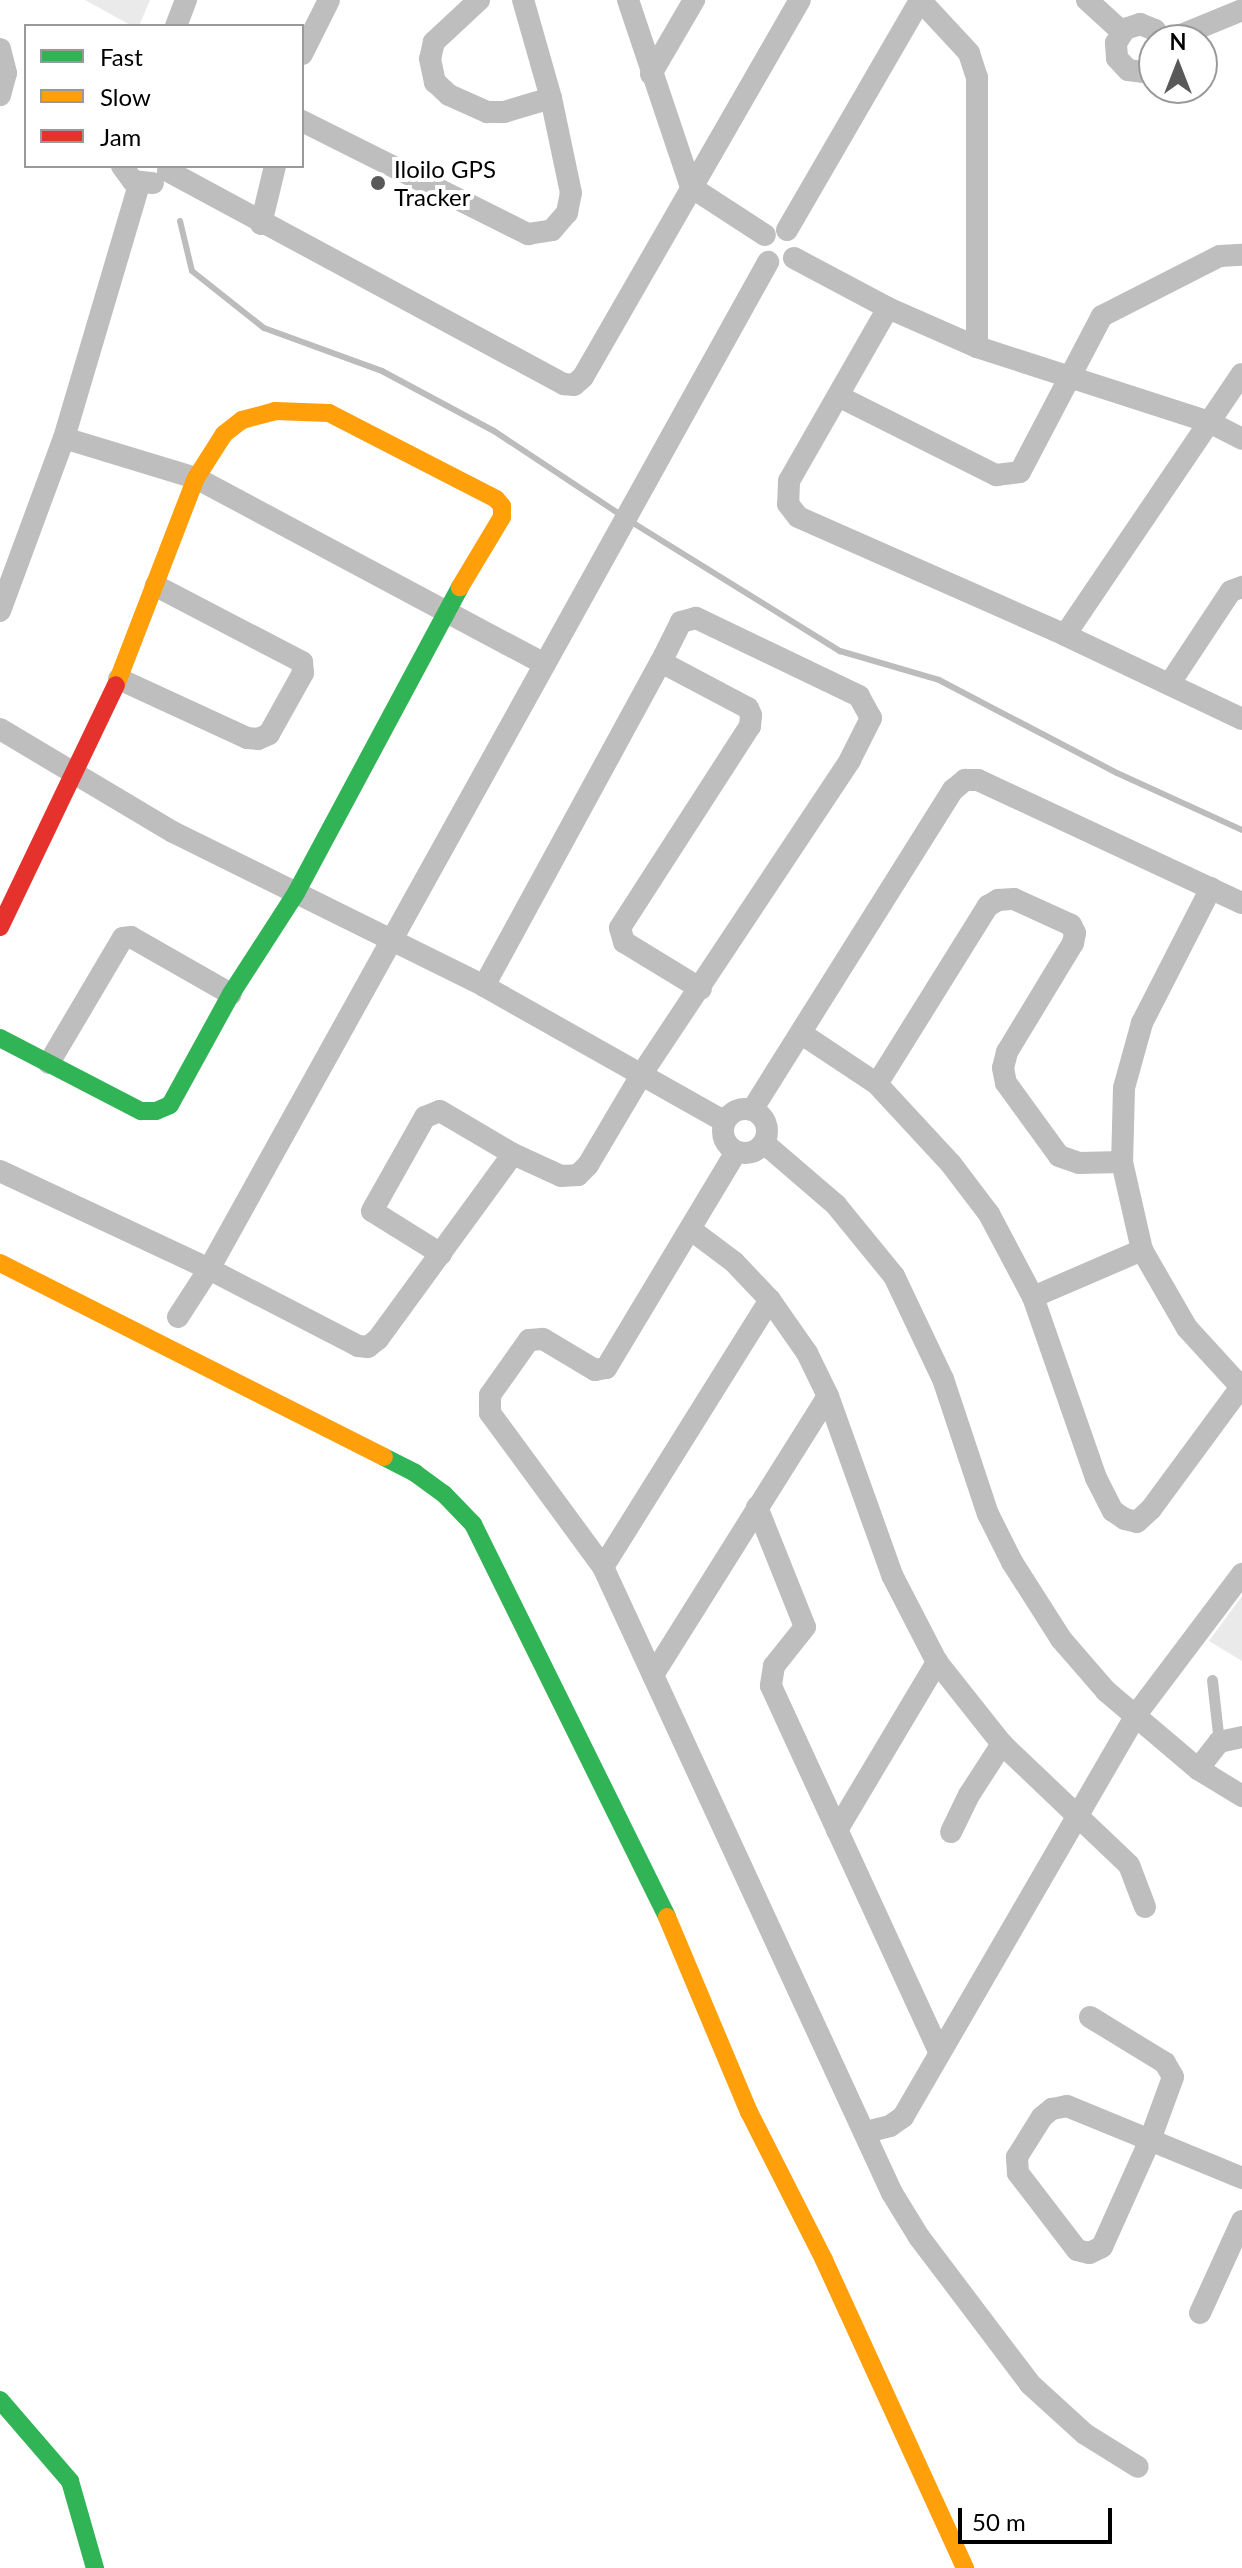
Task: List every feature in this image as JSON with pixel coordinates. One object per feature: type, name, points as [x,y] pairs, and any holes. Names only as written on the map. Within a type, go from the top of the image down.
[{"type":"street","points":[[177,24],[186,0]]},
{"type":"street","points":[[304,50],[329,0]]},
{"type":"street","points":[[479,0],[434,42],[430,59],[435,82],[449,95],[487,112],[504,112],[551,98]]},
{"type":"street","points":[[304,122],[528,234],[552,230],[567,213],[571,193],[551,98],[523,0]]},
{"type":"street","points":[[628,0],[691,187],[776,233],[796,245],[794,258],[783,266],[768,262],[760,247],[776,233],[920,0],[969,53],[977,77],[977,347]]},
{"type":"street","points":[[651,74],[694,0]]},
{"type":"street","points":[[123,168],[127,176],[139,184],[157,182],[168,168],[261,224],[564,384],[574,385],[583,377],[800,0]]},
{"type":"street","points":[[1087,0],[1122,32]]},
{"type":"street","points":[[1208,24],[1242,10]]},
{"type":"street","points":[[1138,25],[1122,32],[1115,51],[1122,65],[1138,72]]},
{"type":"street","points":[[0,49],[6,73],[0,95]]},
{"type":"street","points":[[261,224],[275,168]]},
{"type":"street","points":[[0,611],[64,438],[139,184]]},
{"type":"street","points":[[838,396],[996,475],[1020,472],[1102,316],[1220,256],[1242,255]]},
{"type":"street","points":[[794,258],[888,308],[977,347],[1209,422],[1242,439]]},
{"type":"street","points":[[178,1317],[209,1269],[768,262]]},
{"type":"street","points":[[888,308],[789,481],[788,504],[798,517],[1065,635],[1242,719]]},
{"type":"street","points":[[1065,635],[1242,374]]},
{"type":"street","points":[[0,927],[119,679],[196,478],[224,434],[242,420],[275,411],[329,413],[496,499],[502,506],[502,517],[445,611],[296,893],[231,994],[170,1105],[156,1111],[141,1111],[0,1038]]},
{"type":"street","points":[[64,438],[196,478],[545,664]]},
{"type":"street","points":[[119,679],[247,738],[258,739],[269,734],[303,673],[302,662],[156,586]]},
{"type":"street","points":[[1170,683],[1231,591],[1242,587]]},
{"type":"street","points":[[441,1254],[372,1211],[425,1117],[440,1111],[513,1154],[561,1176],[578,1175],[588,1165],[643,1072],[701,989],[850,760],[871,718],[859,696],[696,618],[681,622],[484,986]]},
{"type":"street","points":[[661,662],[748,708],[751,715],[750,726],[620,928],[624,942],[701,989]]},
{"type":"street","points":[[0,729],[173,832],[484,986],[643,1072],[724,1121]]},
{"type":"street","points":[[752,1110],[953,790],[965,780],[978,780],[1242,903]]},
{"type":"street","points":[[802,1034],[877,1084],[951,1164],[989,1214],[1033,1297],[1096,1478],[1113,1511],[1137,1522],[1151,1509],[1242,1388],[1187,1328],[1142,1250],[1122,1162],[1124,1088],[1142,1023],[1211,888]]},
{"type":"street","points":[[877,1084],[988,906],[998,900],[1014,899],[1071,925],[1075,933],[1073,943],[1007,1052],[1003,1068],[1006,1083],[1059,1156],[1079,1163],[1122,1162]]},
{"type":"street","points":[[49,1063],[123,938],[131,937],[231,994]]},
{"type":"street","points":[[752,1110],[762,1117],[767,1129],[764,1143],[751,1153],[736,1152],[726,1143],[724,1121],[736,1111],[752,1110]]},
{"type":"street","points":[[764,1143],[836,1205],[894,1276],[943,1379],[988,1514],[1012,1562],[1061,1639],[1106,1691],[1198,1769],[1242,1796]]},
{"type":"street","points":[[736,1152],[606,1368],[595,1370],[543,1339],[529,1340],[490,1395],[490,1413],[500,1432],[531,1464],[603,1567],[892,2193],[919,2237],[1011,2364],[1085,2434],[1138,2467]]},
{"type":"street","points":[[0,1171],[209,1269],[358,1346],[368,1347],[378,1339],[513,1154]]},
{"type":"street","points":[[690,1229],[734,1262],[770,1300],[807,1353],[828,1396],[892,1575],[937,1662],[1002,1744],[1076,1818],[1129,1865],[1145,1907]]},
{"type":"street","points":[[1033,1297],[1142,1250]]},
{"type":"street","points":[[0,1263],[415,1473],[444,1494],[473,1524],[668,1919],[749,2112],[824,2260],[965,2568]]},
{"type":"street","points":[[603,1567],[770,1300]]},
{"type":"street","points":[[653,1675],[828,1396]]},
{"type":"street","points":[[757,1507],[805,1627],[774,1666],[771,1686],[940,2053]]},
{"type":"street","points":[[866,2132],[890,2126],[903,2117],[1135,1716],[1242,1574]]},
{"type":"street","points":[[837,1830],[937,1662]]},
{"type":"street","points":[[1198,1769],[1219,1742],[1242,1737]]},
{"type":"street","points":[[951,1832],[969,1795],[1002,1744]]},
{"type":"street","points":[[1090,2017],[1165,2063],[1173,2077],[1150,2140],[1102,2247],[1089,2253],[1077,2250],[1018,2173],[1017,2157],[1042,2117],[1052,2109],[1067,2106],[1150,2140],[1242,2178]]},
{"type":"street","points":[[1200,2313],[1242,2221]]},
{"type":"street","points":[[0,2400],[13,2411],[70,2481],[95,2568]]},
{"type":"lane","points":[[1212,1680],[1219,1742]]},
{"type":"shaded area","points":[[85,0],[150,0],[140,24],[128,24]]},
{"type":"shaded area","points":[[1242,1596],[1242,1661],[1209,1641]]},
{"type":"waterway","points":[[180,221],[192,271],[264,328],[382,371],[494,431],[621,515]]},
{"type":"waterway","points":[[630,521],[840,651],[939,680],[1117,773],[1242,830]]},
{"type":"traffic: fast","points":[[0,1038],[141,1111],[156,1111],[170,1105],[231,994],[296,893],[460,587]]},
{"type":"traffic: fast","points":[[384,1457],[415,1473],[444,1494],[473,1524],[667,1917]]},
{"type":"traffic: fast","points":[[0,2400],[70,2481],[95,2568]]},
{"type":"traffic: slow","points":[[116,685],[196,478],[224,434],[242,420],[275,411],[329,413],[496,499],[502,506],[502,517],[460,587]]},
{"type":"traffic: slow","points":[[0,1263],[384,1457]]},
{"type":"traffic: slow","points":[[667,1917],[749,2112],[824,2260],[965,2568]]},
{"type":"traffic: jam","points":[[0,927],[116,685]]},
{"type":"place","name":"Iloilo GPS Tracker","points":[[378,183]]}]
